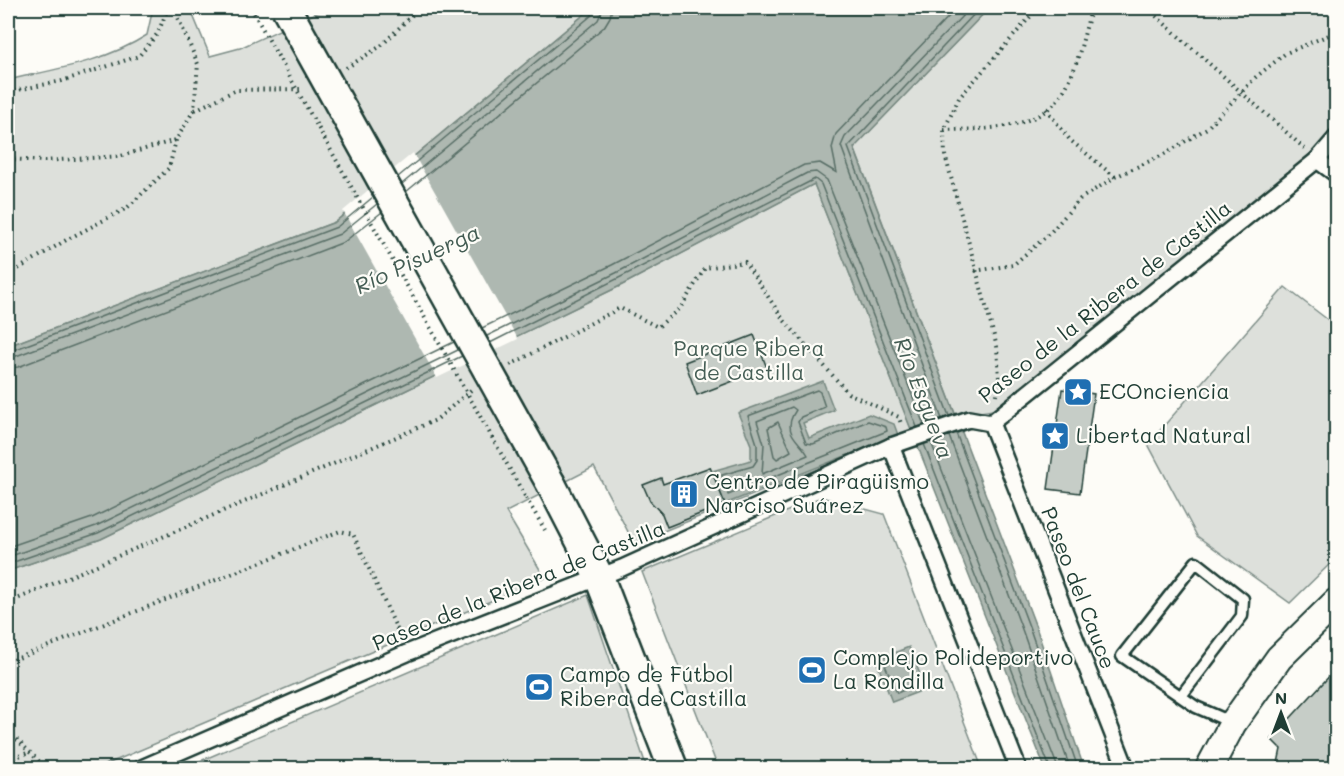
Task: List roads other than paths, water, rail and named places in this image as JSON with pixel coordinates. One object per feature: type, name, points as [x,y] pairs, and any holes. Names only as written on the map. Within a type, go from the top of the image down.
[{"type":"main road","points":[[285,8],[551,484],[599,577],[673,768]]},
{"type":"street","name":"Paseo de la Ribera de Castilla","points":[[142,768],[407,653],[599,577],[901,443],[969,419],[991,423],[1317,160],[1336,138]]},
{"type":"street","points":[[1317,160],[1336,174]]},
{"type":"street","name":"Paseo del Cauce","points":[[991,423],[1126,768]]},
{"type":"street","points":[[901,443],[1018,768]]},
{"type":"street","points":[[1209,768],[1233,723],[1279,658],[1336,602]]},
{"type":"lane","points":[[1180,696],[1242,616],[1243,599],[1196,562],[1122,656],[1180,696],[1196,707],[1233,723]]},
{"type":"water","points":[[592,8],[989,8],[854,148],[1036,627],[1084,768],[1045,768],[814,184],[622,285],[101,539],[8,571],[8,346],[335,222]]},
{"type":"water","points":[[823,381],[834,410],[803,423],[809,438],[869,414],[894,424],[898,435],[725,504],[712,471],[751,460],[751,445],[738,413]]},
{"type":"water","points":[[909,647],[926,689],[892,702],[876,660]]},
{"type":"place","name":"ECOnciencia","points":[[1078,392]]},
{"type":"place","name":"Libertad Natural","points":[[1055,436]]},
{"type":"place","name":"Centro de Piragüismo Narciso Suárez","points":[[684,494]]},
{"type":"place","name":"Complejo Polideportivo La Rondilla","points":[[812,670]]},
{"type":"place","name":"Campo de Fútbol Ribera de Castilla","points":[[539,687]]},
{"type":"water label","name":"Río Pisuerga","points":[[417,259]]},
{"type":"water label","name":"Río Esgueva","points":[[924,398]]},
{"type":"park label","name":"Parque Ribera de Castilla","points":[[749,361]]}]
